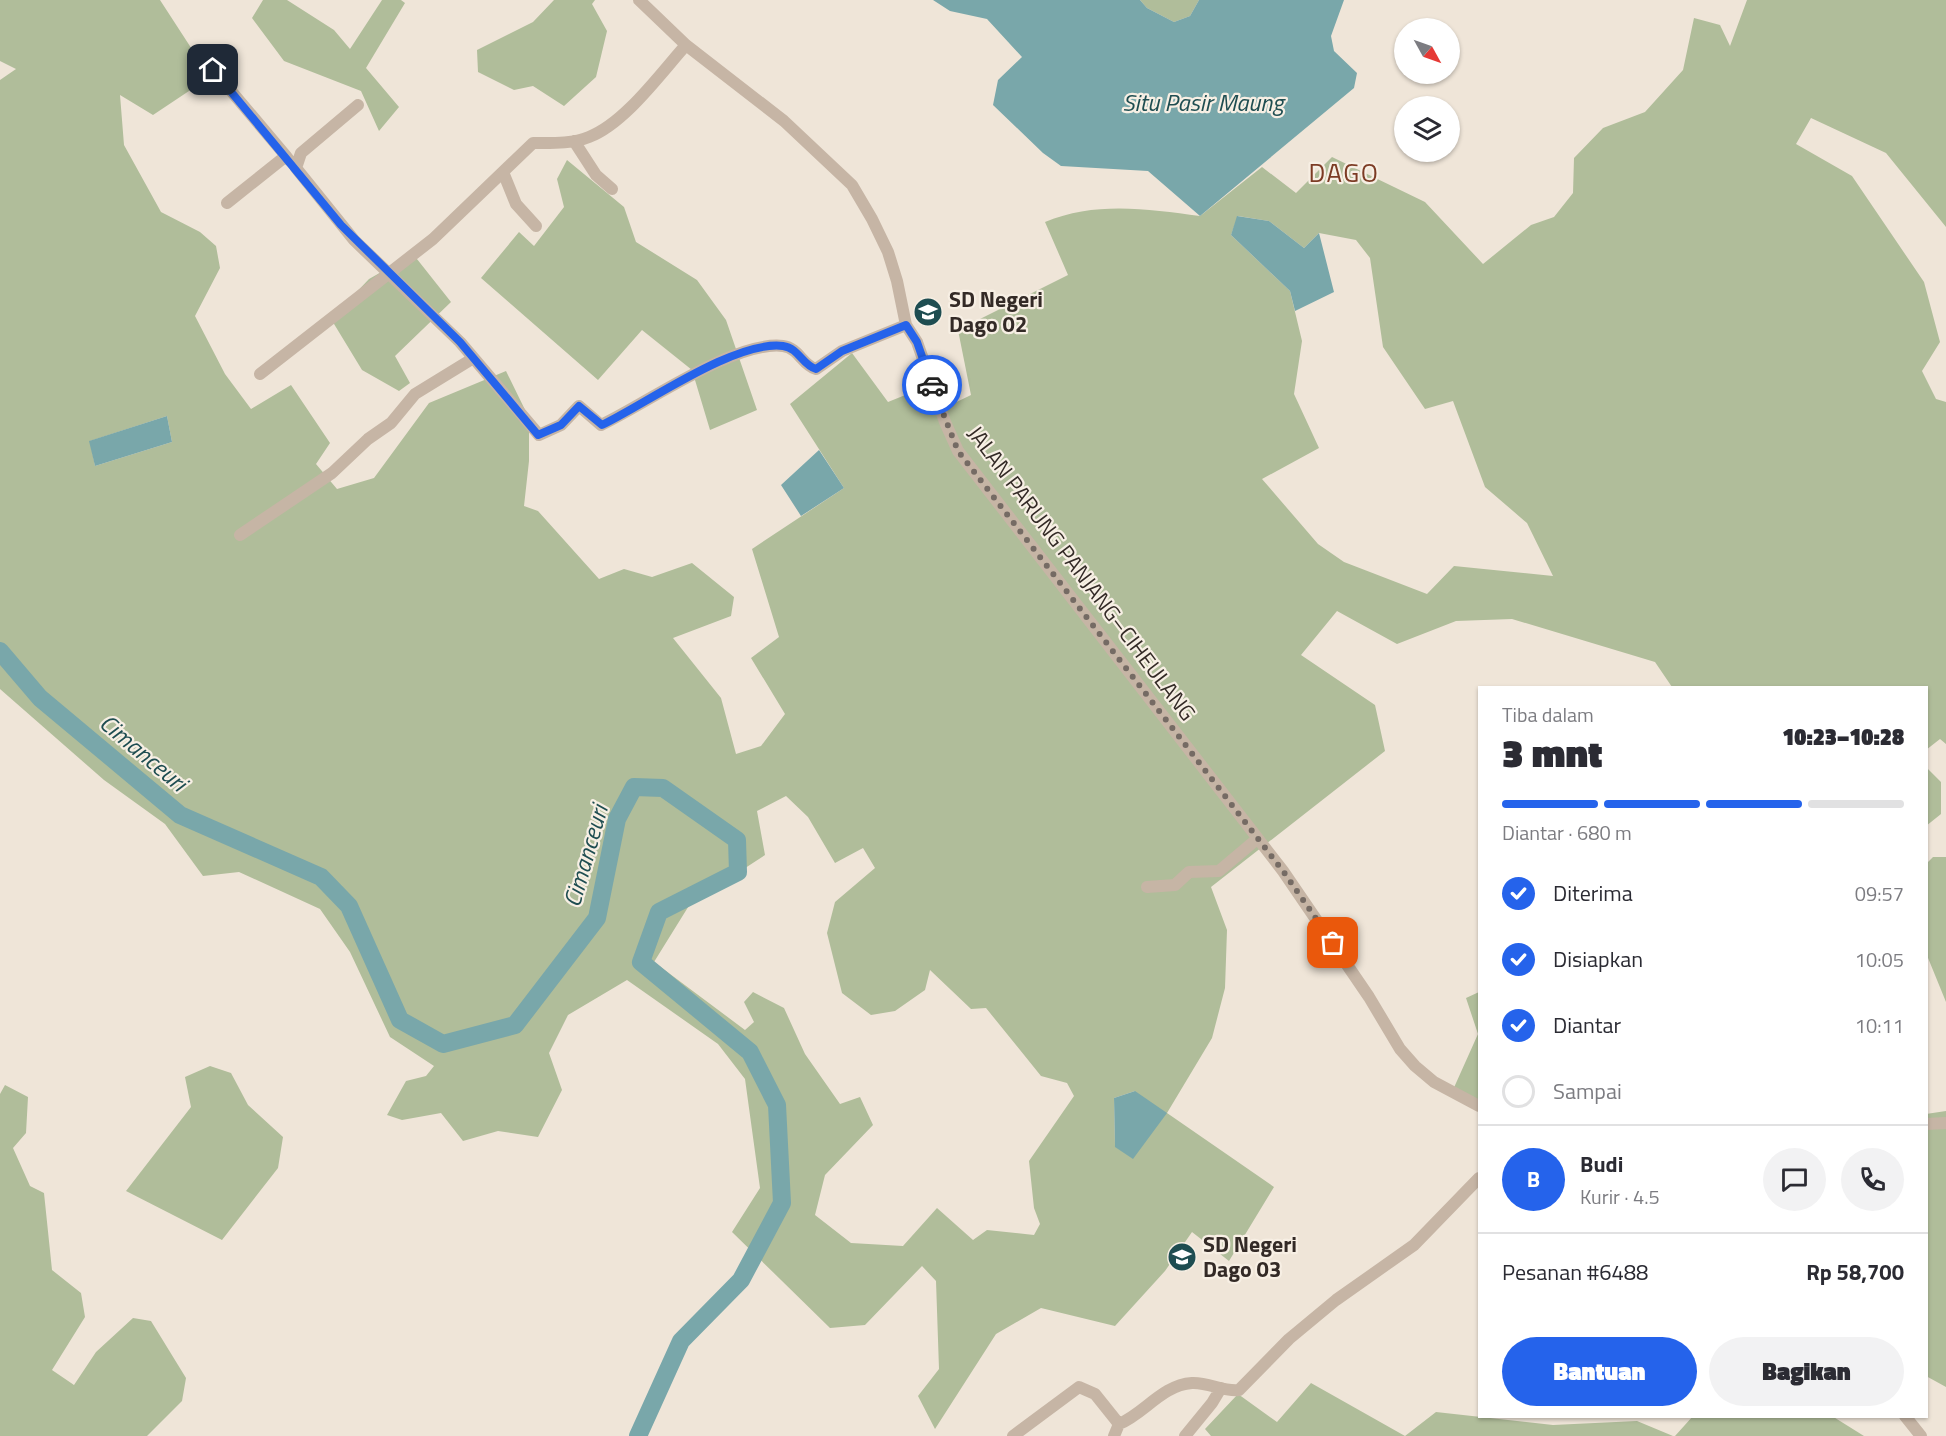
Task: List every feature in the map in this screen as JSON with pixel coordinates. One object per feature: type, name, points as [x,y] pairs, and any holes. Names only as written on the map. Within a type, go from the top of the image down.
[{"type":"street","name":"JALAN PARUNG PANJANG–CIHEULANG","points":[[639,0],[686,45],[784,121],[852,185],[888,252],[906,325],[917,342],[945,422],[958,451],[1283,871],[1370,997],[1400,1049],[1434,1082],[1478,1105]]},
{"type":"street","points":[[260,374],[434,239],[533,143],[574,141],[599,133],[621,115],[686,45]]},
{"type":"street","points":[[199,53],[348,232],[460,342],[538,435],[561,425],[579,406],[602,425],[733,354],[781,345],[793,348],[810,367],[816,369],[842,351],[906,325]]},
{"type":"street","points":[[296,168],[301,153],[358,105]]},
{"type":"street","points":[[574,141],[596,175],[612,189]]},
{"type":"street","points":[[227,203],[286,156]]},
{"type":"street","points":[[502,172],[516,204],[536,226]]},
{"type":"street","points":[[240,535],[332,473],[368,439],[390,423],[415,394],[472,359]]},
{"type":"street","points":[[1147,887],[1175,885],[1190,872],[1204,874],[1219,871],[1257,839]]},
{"type":"street","points":[[1928,1124],[1946,1122]]},
{"type":"street","points":[[1013,1436],[1079,1387],[1095,1394],[1116,1430],[1134,1418],[1157,1397],[1180,1386],[1191,1383],[1234,1391],[1246,1384],[1289,1339],[1336,1300],[1414,1245],[1478,1179]]},
{"type":"street","points":[[1185,1436],[1221,1388]]},
{"type":"street","points":[[1907,1418],[1921,1436]]},
{"type":"green space","points":[[0,0],[160,0],[210,77],[153,115],[120,95],[124,145],[161,212],[200,232],[216,246],[220,268],[195,316],[225,374],[251,409],[291,385],[330,443],[316,464],[337,489],[374,478],[429,403],[506,371],[529,418],[529,461],[524,506],[538,511],[599,579],[624,569],[652,577],[692,563],[734,597],[731,616],[673,638],[721,698],[736,754],[761,746],[785,714],[751,658],[779,637],[752,549],[844,488],[790,404],[852,353],[888,402],[930,385],[942,409],[971,395],[958,330],[1068,275],[1045,222],[1083,211],[1122,208],[1200,216],[1262,167],[1296,193],[1332,157],[1425,202],[1483,264],[1531,225],[1554,217],[1573,193],[1574,158],[1603,128],[1645,112],[1683,70],[1694,18],[1720,25],[1730,46],[1747,0],[1946,0],[1946,227],[1886,153],[1811,118],[1796,144],[1852,176],[1924,282],[1940,342],[1922,371],[1936,399],[1946,402],[1946,744],[1940,739],[1928,748],[1928,686],[1671,686],[1655,662],[1512,619],[1456,621],[1397,644],[1337,611],[1301,655],[1375,705],[1385,751],[1211,887],[1227,930],[1225,988],[1212,1038],[1167,1113],[1274,1187],[1229,1261],[1192,1232],[1165,1271],[1115,1326],[1041,1308],[996,1334],[935,1429],[918,1396],[939,1369],[936,1281],[922,1266],[865,1325],[830,1328],[732,1232],[760,1188],[745,1079],[718,1044],[627,980],[568,1015],[549,1053],[562,1090],[538,1137],[498,1131],[463,1141],[441,1113],[402,1120],[387,1115],[406,1081],[426,1076],[434,1066],[390,1037],[350,952],[320,909],[239,872],[203,876],[165,824],[104,780],[0,689],[0,80],[16,69],[0,61]],"holes":[[[1238,216],[1269,221],[1304,248],[1319,233],[1356,240],[1370,258],[1383,347],[1425,409],[1453,401],[1485,487],[1527,523],[1553,576],[1454,566],[1427,594],[1344,562],[1318,544],[1262,479],[1319,448],[1294,394],[1302,341],[1290,291],[1231,235]],[[167,416],[172,442],[95,466],[90,441]],[[786,796],[808,817],[835,863],[863,848],[875,868],[835,902],[827,933],[842,993],[871,1015],[895,1011],[925,990],[930,970],[971,1009],[986,1008],[1041,1076],[1067,1083],[1074,1096],[1029,1161],[1034,1208],[1040,1224],[1034,1235],[987,1230],[973,1240],[937,1208],[903,1246],[851,1243],[815,1215],[825,1175],[873,1125],[860,1097],[840,1104],[805,1054],[784,1008],[753,992],[744,1002],[754,1022],[745,1030],[654,962],[690,904],[765,855],[757,811]],[[1135,1091],[1115,1146],[1114,1098]]]},
{"type":"green space","points":[[263,0],[287,0],[334,30],[350,49],[382,0],[401,0],[405,3],[366,68],[399,107],[379,131],[361,91],[284,61],[252,18]]},
{"type":"green space","points":[[554,0],[595,0],[592,4],[607,31],[596,77],[564,106],[533,86],[514,90],[478,72],[477,50],[533,22]]},
{"type":"green space","points":[[1140,0],[1199,0],[1190,16],[1174,22],[1147,8]]},
{"type":"green space","points":[[567,160],[624,207],[636,242],[697,280],[726,320],[757,410],[710,430],[692,370],[642,330],[598,380],[481,278],[519,232],[534,246],[564,207],[557,179]]},
{"type":"green space","points":[[413,254],[451,302],[395,356],[410,383],[399,391],[362,370],[331,319],[369,279]]},
{"type":"green space","points":[[1928,769],[1941,782],[1941,814],[1928,824]]},
{"type":"green space","points":[[1933,857],[1946,857],[1946,1002],[1928,958],[1928,862]]},
{"type":"green space","points":[[1478,992],[1478,1034],[1466,998]]},
{"type":"green space","points":[[1478,1034],[1478,1103],[1452,1092]]},
{"type":"green space","points":[[210,1066],[231,1073],[248,1105],[283,1137],[278,1168],[222,1240],[126,1191],[191,1107],[185,1077]]},
{"type":"green space","points":[[5,1085],[28,1097],[26,1133],[13,1148],[30,1186],[44,1193],[52,1270],[81,1293],[85,1317],[52,1370],[74,1385],[96,1352],[133,1318],[151,1321],[186,1378],[182,1401],[147,1436],[0,1436],[0,1094]]},
{"type":"green space","points":[[1946,1111],[1946,1387],[1928,1377],[1928,1114]]},
{"type":"green space","points":[[1311,1383],[1405,1436],[1211,1436],[1205,1429],[1238,1394],[1277,1422]]},
{"type":"green space","points":[[1436,1412],[1553,1425],[1637,1421],[1673,1436],[1405,1436]]},
{"type":"green space","points":[[1691,1418],[1835,1418],[1864,1436],[1675,1436]]},
{"type":"water","name":"Situ Pasir Maung","points":[[933,0],[1140,0],[1147,8],[1174,22],[1190,16],[1199,0],[1344,0],[1331,36],[1334,51],[1357,73],[1354,88],[1200,216],[1148,171],[1061,166],[1043,153],[993,105],[998,80],[1022,57],[987,19],[950,11]]},
{"type":"water","points":[[1237,216],[1269,221],[1304,248],[1319,233],[1334,292],[1295,311],[1290,291],[1231,235]]},
{"type":"water","points":[[167,416],[172,442],[95,466],[89,441]]},
{"type":"water","points":[[819,450],[844,488],[801,516],[781,485]]},
{"type":"water","points":[[1135,1091],[1167,1113],[1133,1159],[1115,1147],[1114,1098]]},
{"type":"waterway","name":"Cimanceuri","points":[[0,651],[40,698],[180,815],[321,877],[349,906],[400,1020],[443,1044],[515,1025],[597,918],[617,819],[634,787],[663,788],[737,840],[738,872],[659,912],[641,962],[750,1052],[777,1105],[782,1203],[741,1280],[681,1341],[638,1436]]},
{"type":"way so far","points":[[932,385],[958,451],[1283,871],[1333,943]]},
{"type":"place","name":"SD Negeri Dago 02","points":[[928,312]]},
{"type":"place","name":"SD Negeri Dago 03","points":[[1182,1257]]},
{"type":"district","name":"DAGO","points":[[1344,173]]},
{"type":"route","points":[[213,70],[354,240],[460,342],[532,431],[538,435],[561,425],[579,406],[602,425],[639,407],[670,387],[733,354],[781,345],[793,348],[810,367],[816,369],[842,351],[906,325],[917,342],[932,385]]}]
